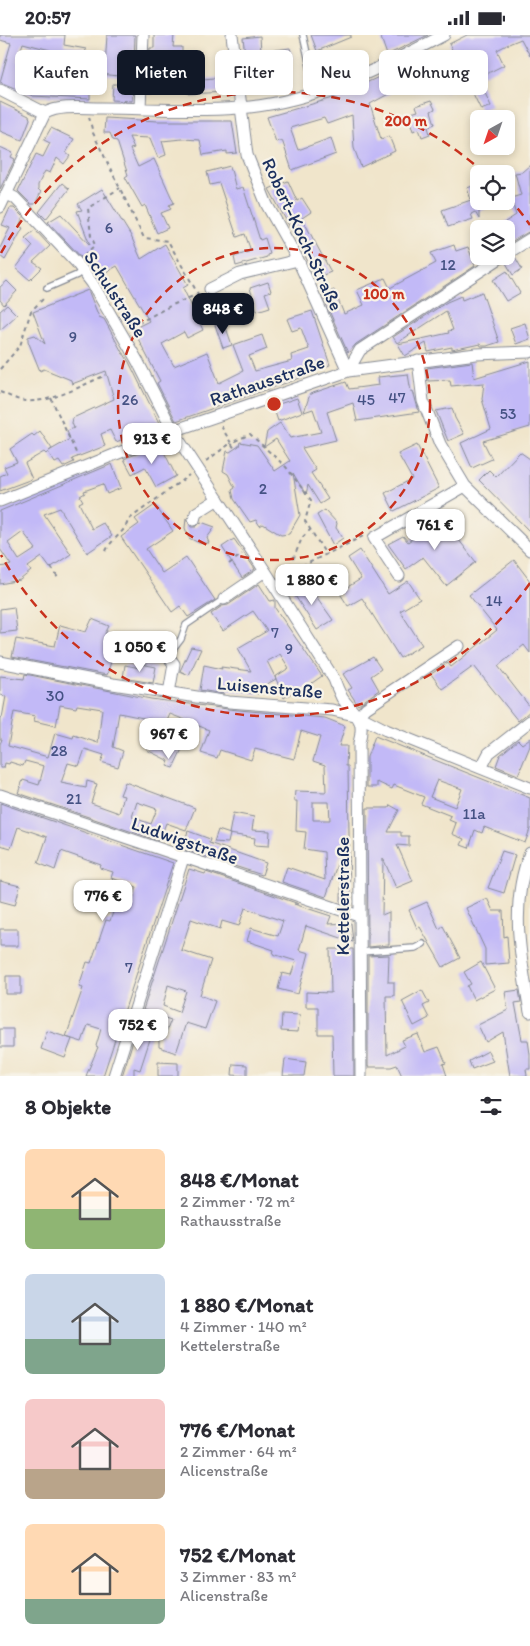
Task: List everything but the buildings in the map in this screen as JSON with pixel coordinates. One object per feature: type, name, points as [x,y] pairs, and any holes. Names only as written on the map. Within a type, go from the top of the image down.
[{"type":"street","points":[[140,108],[144,35]]},
{"type":"street","name":"Robert-Koch-Straße","points":[[232,35],[239,108],[246,155],[267,205],[298,259],[348,371]]},
{"type":"street","points":[[369,72],[444,35]]},
{"type":"street","points":[[0,91],[45,113]]},
{"type":"street","points":[[0,207],[45,113],[53,109],[239,108],[297,99],[310,95]]},
{"type":"street","name":"Schulstraße","points":[[7,194],[15,198],[79,266],[92,283],[122,332],[173,431]]},
{"type":"street","points":[[515,249],[530,239]]},
{"type":"street","points":[[210,289],[240,274],[298,259]]},
{"type":"street","points":[[348,371],[360,350],[490,265]]},
{"type":"street","name":"Rathausstraße","points":[[0,501],[173,431],[348,371],[476,354],[530,352]]},
{"type":"street","points":[[418,361],[423,401],[440,444],[465,486],[530,550]]},
{"type":"street","points":[[173,431],[334,679],[342,697],[359,716],[386,730],[530,788]]},
{"type":"street","points":[[399,576],[374,538],[465,486]]},
{"type":"street","points":[[194,520],[196,513],[218,499]]},
{"type":"street","points":[[224,599],[265,571]]},
{"type":"street","points":[[359,716],[366,709],[459,646]]},
{"type":"street","points":[[168,656],[174,664],[168,693]]},
{"type":"street","name":"Luisenstraße","points":[[0,662],[168,693],[229,702],[332,710],[359,716]]},
{"type":"street","name":"Kettelerstraße","points":[[359,716],[362,732],[359,743],[361,1076]]},
{"type":"street","points":[[481,768],[489,753],[530,721]]},
{"type":"street","name":"Ludwigstraße","points":[[0,795],[359,917]]},
{"type":"street","points":[[530,853],[519,897],[517,934],[530,1012]]},
{"type":"street","points":[[114,1076],[183,858]]},
{"type":"lane","points":[[303,35],[306,50]]},
{"type":"lane","points":[[46,288],[77,275],[79,266]]},
{"type":"lane","points":[[168,656],[181,639],[186,625],[224,599]]},
{"type":"lane","points":[[360,952],[415,948],[423,944]]},
{"type":"path","points":[[87,108],[94,133],[144,238],[168,241],[198,294]]},
{"type":"path","points":[[79,266],[95,245],[90,236],[88,208],[120,188]]},
{"type":"path","points":[[122,332],[170,305],[210,289]]},
{"type":"path","points":[[0,369],[20,346],[30,311],[44,299]]},
{"type":"path","points":[[0,392],[26,401],[51,397],[106,375]]},
{"type":"path","points":[[51,397],[84,467]]},
{"type":"path","points":[[214,416],[235,449]]},
{"type":"path","points":[[106,551],[110,541],[127,526],[128,519],[231,443],[250,434],[286,467],[311,501],[306,521],[324,553]]},
{"type":"path","points":[[287,574],[302,538],[310,529]]},
{"type":"path","points":[[272,582],[324,553],[337,550],[366,534],[374,538]]},
{"type":"path","points":[[229,564],[250,549]]},
{"type":"path","points":[[51,567],[58,579]]}]
